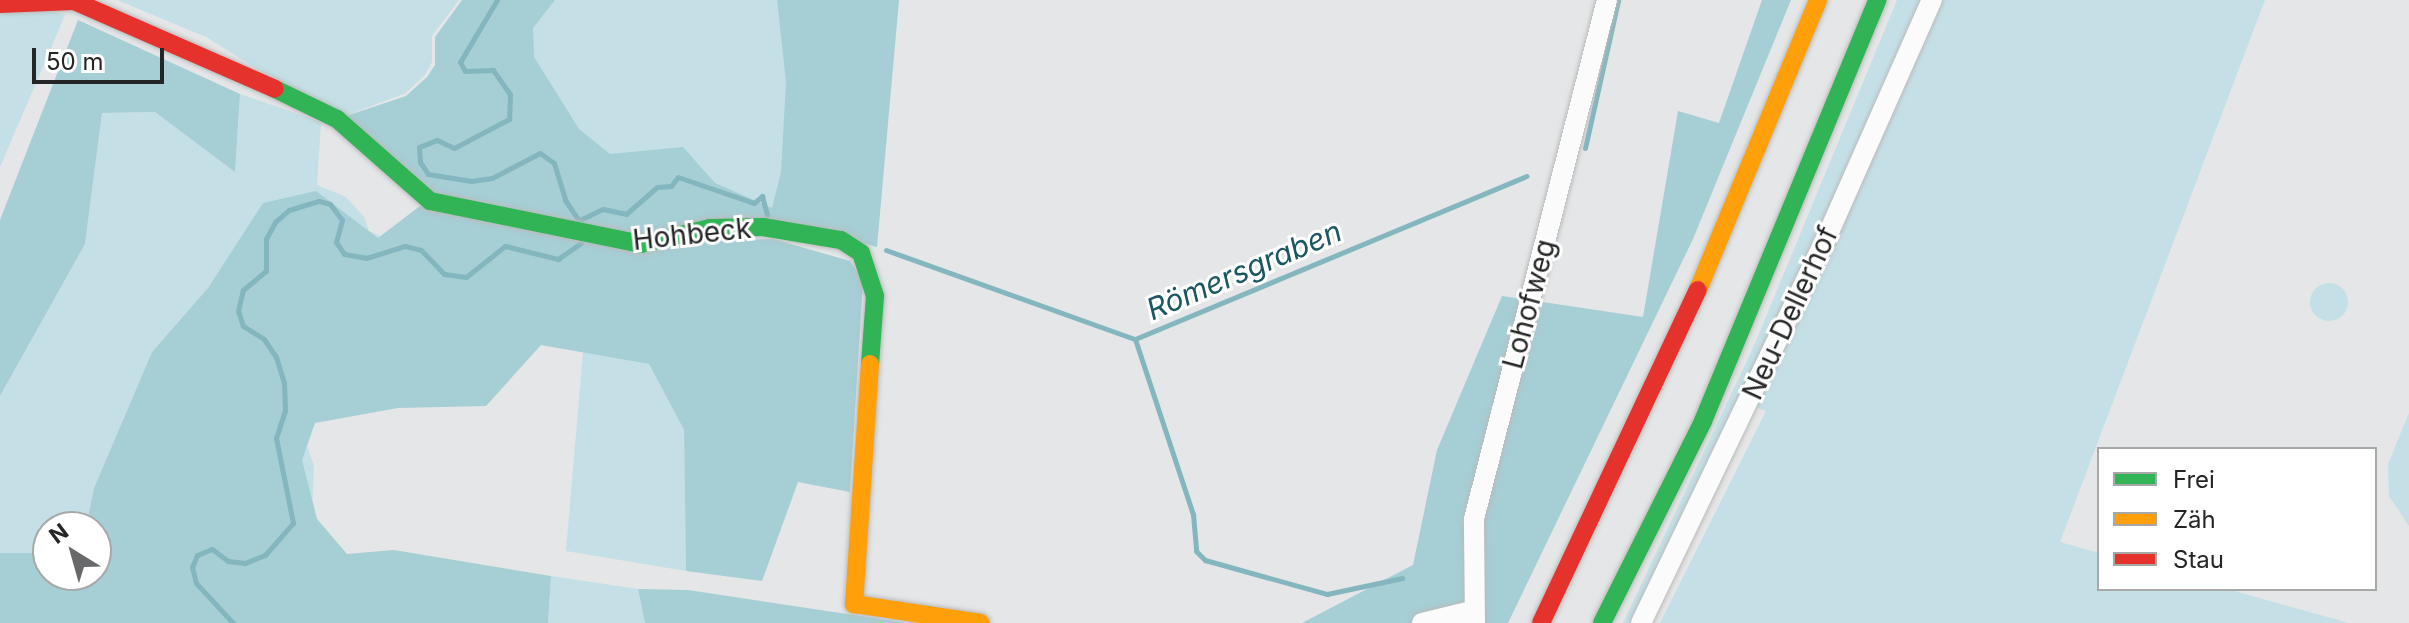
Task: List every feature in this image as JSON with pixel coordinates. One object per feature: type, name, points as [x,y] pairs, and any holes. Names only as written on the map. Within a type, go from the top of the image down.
[{"type":"main road","points":[[1541,623],[1685,322],[1818,0]]},
{"type":"main road","points":[[1602,623],[1709,406],[1877,0]]},
{"type":"main road","name":"Hohbeck","points":[[0,4],[74,1],[337,119],[430,201],[562,232],[641,244],[710,228],[763,227],[841,240],[861,253],[875,296],[854,604],[981,623]]},
{"type":"street","name":"Lohofweg","points":[[1474,617],[1477,507],[1607,0]]},
{"type":"street","name":"Neu-Dellerhof","points":[[1641,623],[1825,241],[1932,0]]},
{"type":"street","points":[[1422,623],[1474,617]]},
{"type":"shaded area","points":[[117,0],[459,0],[432,36],[432,62],[425,75],[406,93],[337,119],[206,37]]},
{"type":"shaded area","points":[[462,0],[555,0],[533,28],[534,57],[579,129],[610,154],[683,147],[715,183],[772,208],[781,172],[786,82],[777,0],[899,0],[877,247],[775,220],[641,244],[430,201],[337,119],[406,96],[427,77],[435,65],[435,37]]},
{"type":"shaded area","points":[[463,0],[796,0],[786,224],[298,382],[303,434],[314,466],[311,536],[263,204],[208,288],[152,352],[94,488],[89,511],[32,511],[32,553],[0,553],[0,396],[85,244],[102,113],[155,112],[235,171],[240,94],[321,122],[317,185],[346,197],[364,217],[369,231],[385,238],[425,216],[428,94]]},
{"type":"shaded area","points":[[1762,0],[1791,0],[1693,239],[1508,623],[1302,623],[1413,565],[1437,450],[1502,296],[1643,317],[1678,111],[1719,123]]},
{"type":"shaded area","points":[[1897,0],[1921,0],[1830,218],[1634,623],[1623,623],[1753,348]]},
{"type":"shaded area","points":[[1936,0],[2265,0],[2060,542],[2097,552],[2097,591],[2234,591],[2349,623],[1660,623],[1766,411],[1756,407]]},
{"type":"shaded area","points":[[40,8],[65,15],[0,167],[0,10]]},
{"type":"shaded area","points":[[78,20],[240,94],[235,172],[155,112],[102,113],[85,244],[0,396],[0,220]]},
{"type":"shaded area","points":[[316,191],[378,238],[420,206],[723,240],[773,239],[850,261],[863,281],[850,492],[798,482],[762,581],[686,571],[684,430],[649,364],[541,345],[486,406],[398,408],[315,423],[302,460],[317,519],[347,554],[394,550],[551,576],[548,623],[0,623],[0,553],[32,553],[32,591],[112,591],[112,511],[89,511],[94,488],[152,352],[208,288],[263,203]]},
{"type":"shaded area","points":[[2329,283],[2342,289],[2348,302],[2342,315],[2329,321],[2316,315],[2310,302],[2316,289]]},
{"type":"shaded area","points":[[583,352],[649,364],[684,430],[686,571],[566,551]]},
{"type":"shaded area","points":[[2409,413],[2409,526],[2389,496],[2388,464]]},
{"type":"shaded area","points":[[551,576],[638,589],[645,623],[548,623]]},
{"type":"shaded area","points":[[638,589],[688,590],[907,623],[645,623]]},
{"type":"waterway","points":[[497,0],[460,62],[465,71],[493,70],[510,94],[509,119],[454,148],[437,140],[419,147],[420,162],[428,174],[471,181],[492,178],[540,153],[554,163],[565,200],[580,222]]},
{"type":"waterway","name":"Römersgraben","points":[[1585,148],[1618,0]]},
{"type":"waterway","name":"Römersgraben","points":[[886,250],[1135,339],[1526,176]]},
{"type":"waterway","name":"Römersgraben","points":[[580,220],[603,209],[626,214],[657,187],[671,186],[678,177],[754,203],[762,196],[767,215]]},
{"type":"waterway","points":[[233,623],[196,583],[192,567],[197,555],[212,549],[228,561],[245,563],[265,555],[293,523],[276,438],[285,411],[284,383],[276,357],[264,339],[243,326],[238,311],[243,290],[266,271],[266,239],[275,222],[289,210],[319,201],[330,204],[342,220],[336,242],[344,254],[366,258],[405,246],[421,250],[444,274],[466,277],[505,246],[558,259],[581,243]]},
{"type":"waterway","points":[[1135,339],[1193,514],[1196,551],[1205,560],[1327,594],[1402,578]]},
{"type":"traffic: fast","points":[[1602,623],[1703,421],[1877,0]]},
{"type":"traffic: fast","points":[[275,89],[337,119],[430,201],[641,244],[710,228],[763,227],[841,240],[861,253],[875,296],[870,364]]},
{"type":"traffic: slow","points":[[1698,290],[1818,0]]},
{"type":"traffic: slow","points":[[870,364],[854,604],[981,623]]},
{"type":"traffic: jam","points":[[0,4],[74,1],[275,89]]},
{"type":"traffic: jam","points":[[1541,623],[1698,290]]}]
